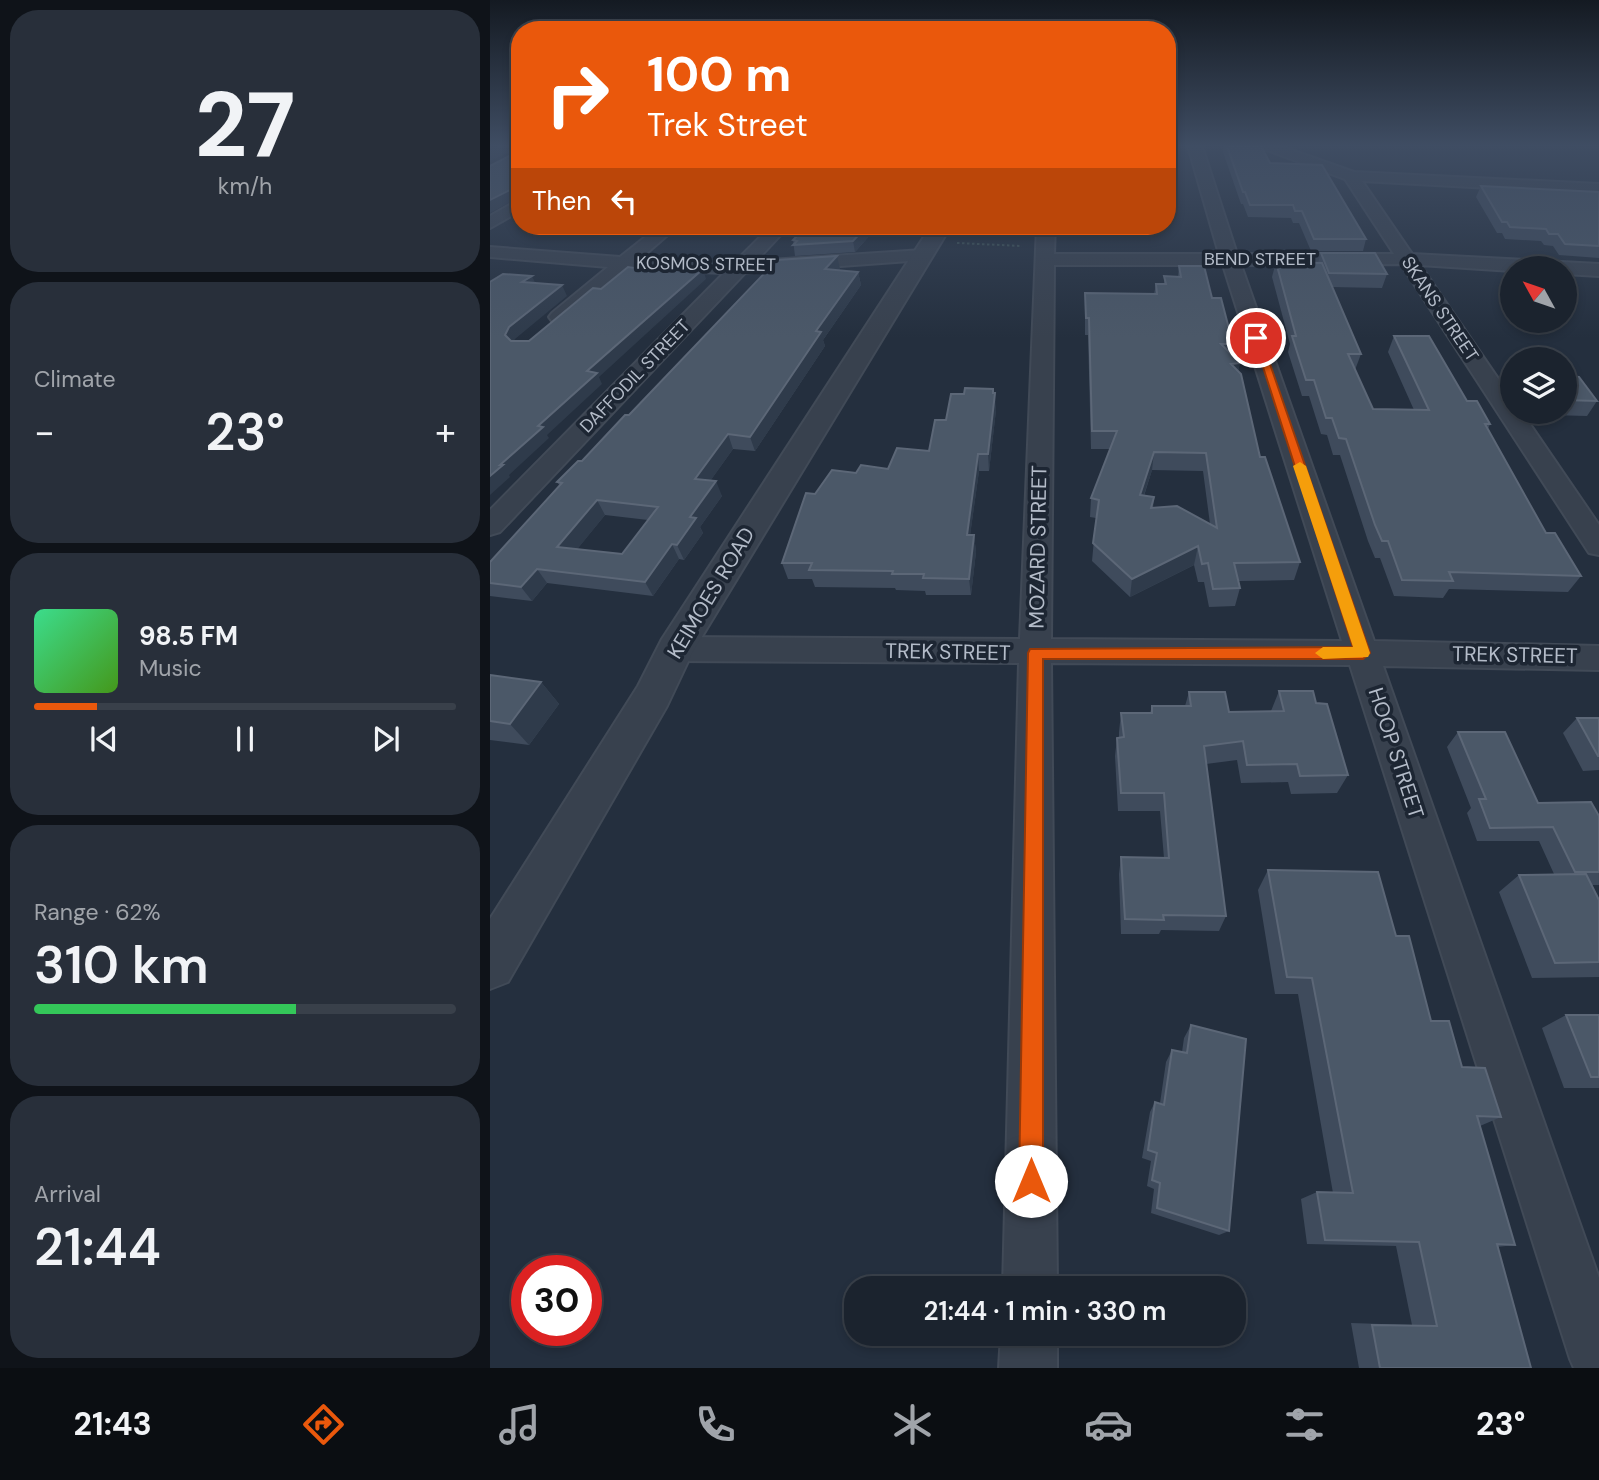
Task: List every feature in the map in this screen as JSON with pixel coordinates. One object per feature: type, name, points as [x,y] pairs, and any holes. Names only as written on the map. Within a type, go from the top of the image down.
[{"type":"street","points":[[490,223],[511,210]]},
{"type":"street","name":"HOOP STREET","points":[[1215,210],[1599,1359]]},
{"type":"street","name":"SKANS STREET","points":[[1373,210],[1599,546]]},
{"type":"street","points":[[545,328],[659,235]]},
{"type":"street","name":"DAFFODIL STREET","points":[[490,526],[771,235]]},
{"type":"street","name":"KOSMOS STREET","points":[[490,252],[626,263],[740,268],[931,241]]},
{"type":"street","name":"KEIMOES ROAD","points":[[490,964],[653,695],[676,649],[931,241]]},
{"type":"street","name":"BEND STREET","points":[[1046,247],[1230,259],[1406,259],[1500,265]]},
{"type":"street","name":"MOZARD STREET","points":[[1030,1276],[1035,653],[1046,247]]},
{"type":"street","points":[[510,270],[529,255]]},
{"type":"street","points":[[1577,269],[1599,270]]},
{"type":"street","name":"TREK STREET","points":[[676,649],[1363,653],[1599,658]]},
{"type":"street","points":[[1028,1368],[1029,1346]]},
{"type":"path","points":[[931,241],[1046,247]]},
{"type":"building","points":[[1349,210],[1366,239],[1314,239],[1302,211],[1295,211]]},
{"type":"building","points":[[1495,210],[1599,210],[1599,246],[1565,244],[1558,234],[1549,234],[1546,229],[1510,227],[1507,222],[1502,222]]},
{"type":"building","points":[[798,235],[859,235],[853,241],[793,245],[797,241],[793,240]]},
{"type":"building","points":[[1321,253],[1375,253],[1387,274],[1329,273]]},
{"type":"building","points":[[837,256],[825,269],[858,272],[816,331],[821,332],[750,437],[728,434],[695,479],[716,481],[690,517],[696,518],[677,545],[672,544],[645,582],[537,569],[521,587],[490,583],[490,562],[562,483],[557,482],[578,461],[582,461],[625,415],[629,415],[777,260]],"holes":[[[597,500],[658,507],[622,554],[557,547]]]},
{"type":"building","points":[[1276,262],[1322,263],[1361,354],[1348,354],[1373,409],[1429,410],[1394,336],[1429,336],[1467,401],[1477,401],[1490,424],[1485,424],[1546,533],[1555,533],[1581,576],[1449,572],[1453,581],[1402,580],[1388,541],[1382,541],[1375,525],[1346,439],[1339,438],[1332,418],[1326,418],[1314,380],[1306,380],[1292,336],[1296,336]]},
{"type":"building","points":[[660,266],[703,269],[587,371],[597,373],[538,426],[543,427],[490,476],[490,282],[503,274],[532,276],[522,282],[562,285],[509,327],[505,335],[511,341],[529,341],[593,288],[601,289],[628,267],[654,271]]},
{"type":"building","points":[[1179,266],[1204,266],[1212,298],[1221,298],[1233,344],[1221,344],[1240,363],[1231,364],[1241,374],[1260,457],[1265,457],[1300,562],[1234,563],[1240,588],[1213,589],[1208,563],[1202,564],[1198,546],[1132,579],[1093,543],[1099,500],[1091,498],[1117,431],[1092,431],[1089,318],[1086,318],[1085,293],[1157,294],[1156,284],[1166,284],[1164,276],[1181,277]],"holes":[[[1154,452],[1206,453],[1217,528],[1177,506],[1151,508],[1154,497],[1140,495]]]},
{"type":"building","points":[[1577,377],[1579,377],[1597,401],[1577,400]]},
{"type":"building","points":[[965,388],[993,389],[995,393],[988,454],[978,454],[967,535],[974,535],[969,579],[923,578],[924,574],[892,574],[893,571],[809,570],[812,563],[782,563],[806,493],[815,494],[832,470],[856,473],[861,465],[888,469],[897,448],[929,451],[935,420],[946,420],[951,394],[964,394]]},
{"type":"building","points":[[490,675],[541,682],[510,724],[490,721]]},
{"type":"building","points":[[1279,691],[1313,691],[1316,703],[1327,704],[1348,775],[1300,776],[1297,764],[1247,765],[1243,741],[1204,746],[1226,916],[1163,915],[1164,920],[1125,919],[1121,857],[1169,858],[1164,793],[1121,793],[1117,738],[1124,737],[1121,713],[1152,713],[1152,706],[1191,706],[1189,692],[1225,692],[1229,712],[1284,711]]},
{"type":"building","points":[[1577,718],[1599,718],[1599,756],[1598,756]]},
{"type":"building","points":[[1458,732],[1505,732],[1538,803],[1591,802],[1599,816],[1599,872],[1575,872],[1553,827],[1490,828],[1479,799],[1486,799]]},
{"type":"building","points":[[1268,870],[1378,872],[1396,936],[1409,936],[1431,1021],[1449,1021],[1462,1067],[1485,1068],[1501,1117],[1477,1116],[1515,1245],[1497,1244],[1531,1368],[1380,1368],[1372,1325],[1437,1326],[1419,1242],[1325,1240],[1317,1192],[1353,1193],[1312,978],[1287,977]]},
{"type":"building","points":[[1586,874],[1599,900],[1599,962],[1555,963],[1519,875]]},
{"type":"building","points":[[1566,1015],[1599,1015],[1599,1077],[1591,1077]]},
{"type":"building","points":[[1191,1025],[1246,1039],[1229,1231],[1157,1208],[1160,1183],[1152,1180],[1157,1153],[1148,1150],[1155,1102],[1164,1105],[1172,1050],[1187,1053]]},
{"type":"slow traffic","points":[[1300,466],[1363,653],[1323,653]]},
{"type":"route","points":[[1031,1181],[1035,653],[1363,653],[1256,338]]}]
